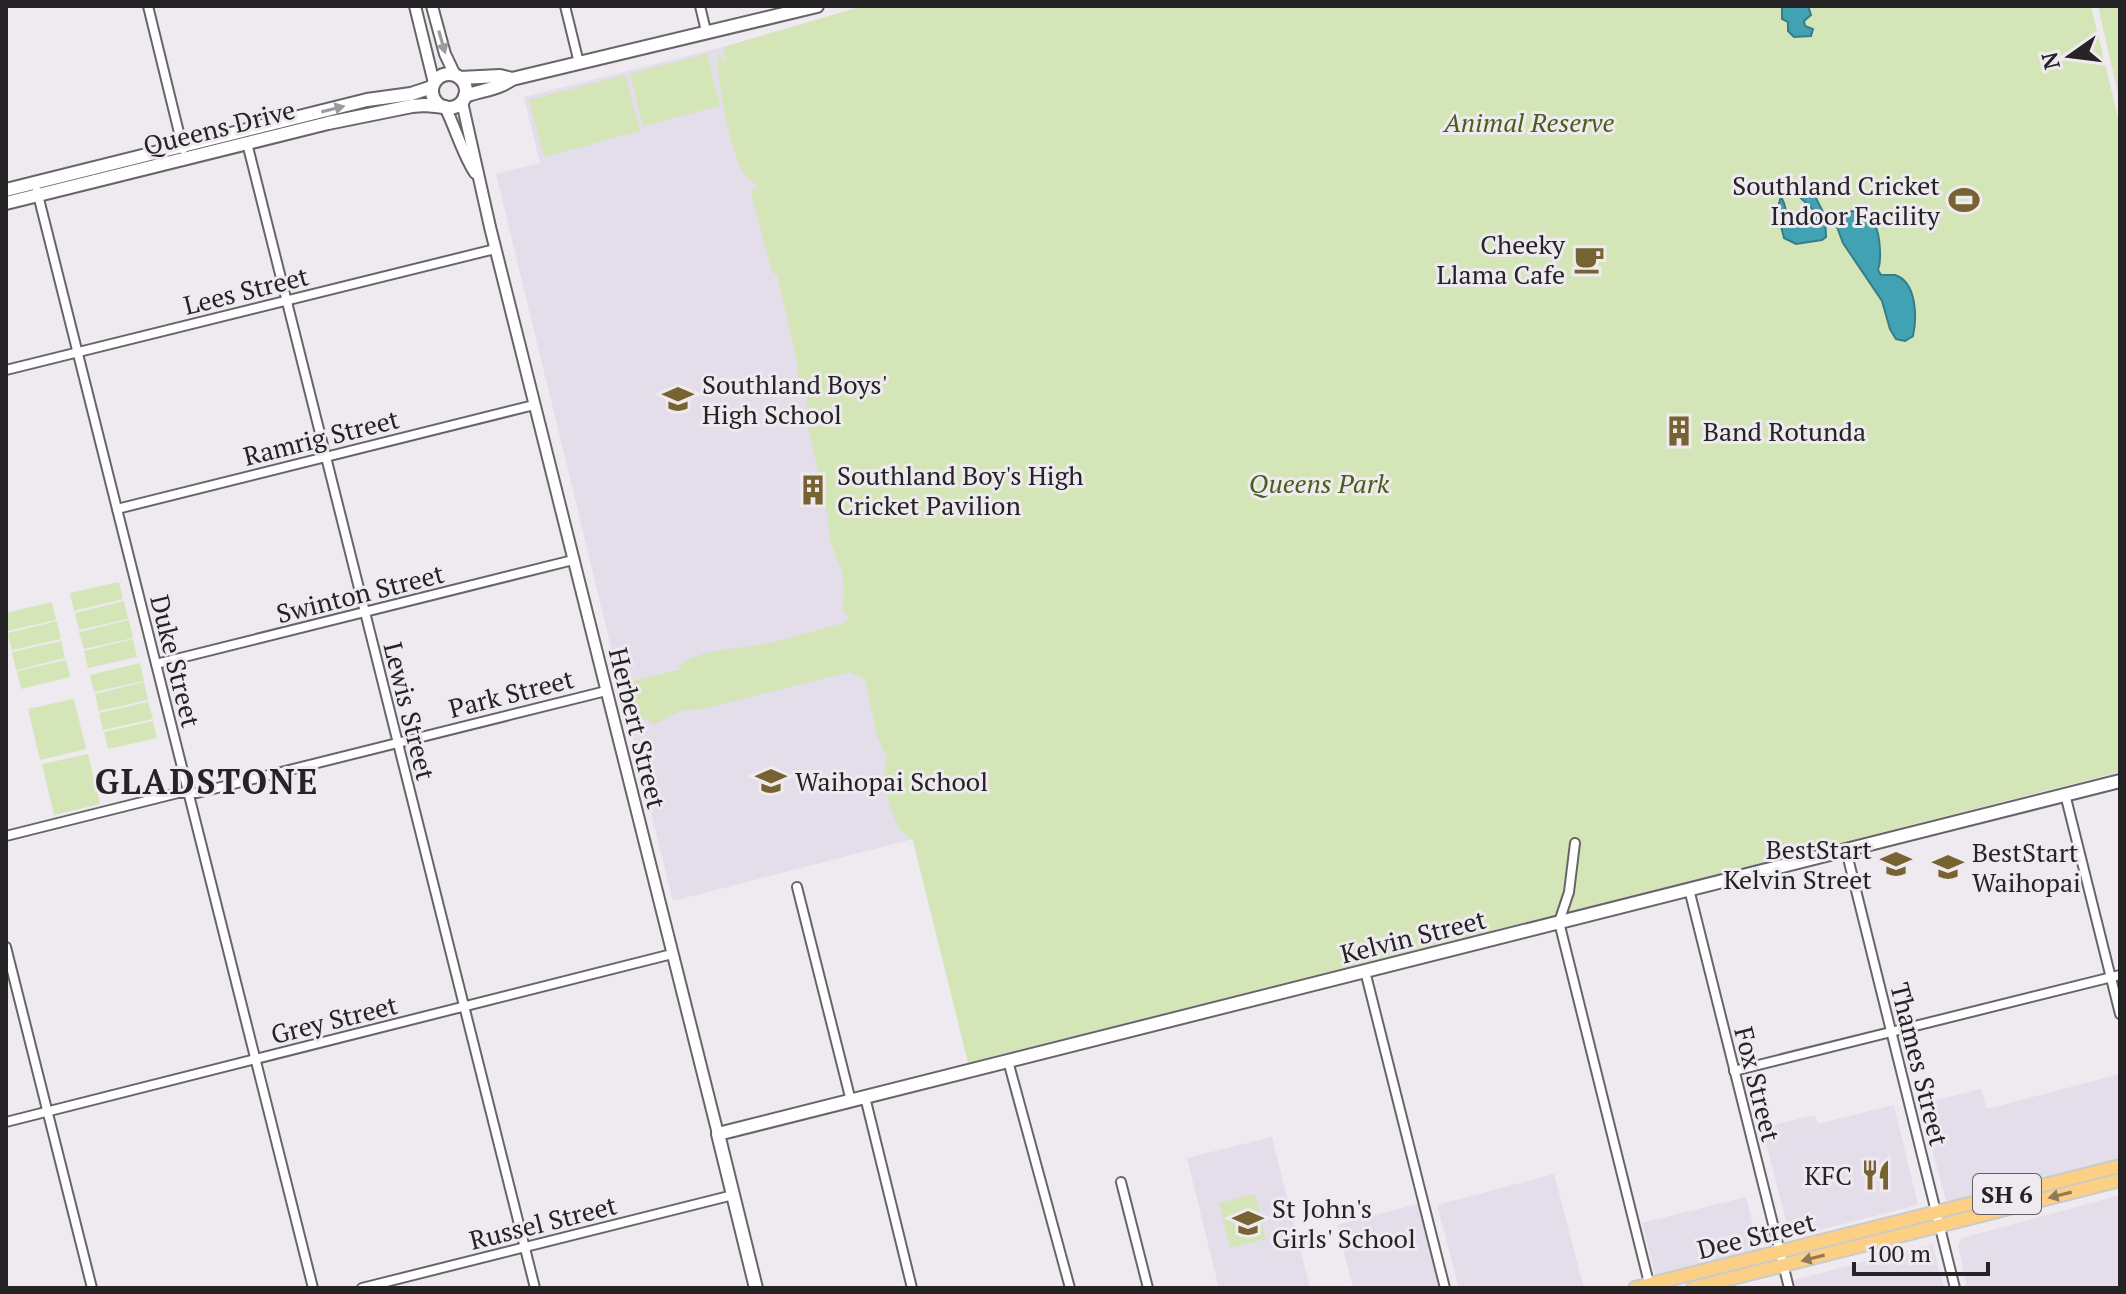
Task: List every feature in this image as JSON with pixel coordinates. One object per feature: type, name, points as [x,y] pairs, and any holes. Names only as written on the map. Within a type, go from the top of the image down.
[{"type":"main road","points":[[445,107],[452,107],[479,91],[503,86],[512,79],[817,6]]},
{"type":"main road","points":[[433,85],[442,75],[512,79]]},
{"type":"main road","name":"Herbert Street","points":[[458,77],[465,86],[463,99]]},
{"type":"main road","name":"Queens Drive","points":[[6,203],[37,189],[184,152],[367,100],[411,94],[433,85]]},
{"type":"main road","name":"Herbert Street","points":[[433,85],[436,102],[445,107]]},
{"type":"main road","name":"Queens Drive","points":[[184,152],[247,143],[395,109],[423,105],[445,107]]},
{"type":"main road","name":"Queens Drive","points":[[6,190],[37,189]]},
{"type":"main road","name":"Kelvin Street","points":[[718,1134],[2120,781]]},
{"type":"main road","name":"Herbert Street","points":[[718,1134],[756,1288]]},
{"type":"main road","name":"Dee Street","points":[[1693,1288],[1936,1212],[2120,1166]]},
{"type":"main road","name":"Dee Street","points":[[1635,1288],[1939,1226],[2120,1180]]},
{"type":"street","points":[[148,6],[184,152]]},
{"type":"street","name":"Herbert Street","points":[[415,6],[433,85]]},
{"type":"street","name":"Herbert Street","points":[[432,6],[445,54],[458,77]]},
{"type":"street","points":[[565,6],[579,63]]},
{"type":"street","points":[[700,6],[706,31]]},
{"type":"street","name":"Herbert Street","points":[[463,99],[495,249],[718,1134]]},
{"type":"street","name":"Herbert Street","points":[[445,107],[478,178]]},
{"type":"street","name":"Lewis Street","points":[[247,143],[535,1288]]},
{"type":"street","name":"Duke Street","points":[[37,189],[313,1288]]},
{"type":"street","name":"Lees Street","points":[[6,370],[495,249]]},
{"type":"street","name":"Ramrig Street","points":[[117,509],[534,405]]},
{"type":"street","name":"Swinton Street","points":[[156,664],[573,560]]},
{"type":"street","name":"Park Street","points":[[6,836],[178,793],[197,793],[606,691]]},
{"type":"street","points":[[2065,794],[2116,976],[2120,1014]]},
{"type":"street","points":[[1575,843],[1569,892],[1559,922],[1650,1286]]},
{"type":"street","name":"Thames Street","points":[[1846,850],[1955,1288]]},
{"type":"street","points":[[797,887],[851,1101]]},
{"type":"street","name":"Fox Street","points":[[1689,889],[1789,1288]]},
{"type":"street","points":[[6,947],[92,1288]]},
{"type":"street","name":"Grey Street","points":[[6,1122],[672,954]]},
{"type":"street","points":[[1365,971],[1445,1288]]},
{"type":"street","points":[[1734,1071],[2116,976]]},
{"type":"street","points":[[1008,1061],[1070,1288]]},
{"type":"street","points":[[865,1097],[912,1288]]},
{"type":"street","points":[[1121,1182],[1148,1288]]},
{"type":"street","name":"Russel Street","points":[[362,1288],[733,1195]]},
{"type":"shaded area","name":"Southland Boys' High School","points":[[723,47],[860,625],[620,684],[496,174],[540,163],[524,97]]},
{"type":"shaded area","name":"Waihopai School","points":[[870,664],[913,839],[673,901],[629,723]]},
{"type":"shaded area","points":[[2120,1074],[2120,1158],[1947,1204],[1920,1104],[1981,1089],[1987,1109]]},
{"type":"shaded area","points":[[1894,1105],[1918,1205],[1795,1236],[1789,1232],[1762,1128],[1815,1115],[1818,1124]]},
{"type":"shaded area","name":"St John's Girls' School","points":[[1272,1137],[1310,1288],[1219,1288],[1187,1158]]},
{"type":"shaded area","points":[[1554,1174],[1584,1288],[1459,1288],[1437,1205]]},
{"type":"shaded area","points":[[2120,1195],[2120,1288],[1967,1288],[1958,1245],[1962,1238]]},
{"type":"shaded area","points":[[1746,1197],[1760,1253],[1656,1279],[1642,1223]]},
{"type":"shaded area","points":[[1418,1204],[1439,1288],[1353,1288],[1337,1225]]},
{"type":"shaded area","points":[[1932,1244],[1944,1288],[1795,1288],[1794,1280]]},
{"type":"green space","name":"Queens Park","points":[[863,6],[2091,6],[2120,126],[2120,772],[968,1063],[913,841],[899,829],[889,804],[884,774],[887,758],[877,736],[866,682],[849,672],[681,712],[653,725],[647,719],[629,723],[620,684],[681,669],[678,667],[710,652],[778,641],[843,623],[849,618],[842,608],[843,574],[830,541],[805,411],[808,408],[797,374],[798,365],[777,275],[772,272],[751,193],[752,189],[757,191],[755,183],[748,180],[742,169],[730,136],[718,62],[719,53],[727,66],[723,47]]},
{"type":"green space","points":[[2098,6],[2120,6],[2120,102]]},
{"type":"green space","points":[[707,54],[720,106],[643,126],[630,74]]},
{"type":"green space","points":[[625,75],[640,131],[544,157],[529,100]]},
{"type":"green space","points":[[119,582],[123,599],[74,611],[70,593]]},
{"type":"green space","points":[[124,601],[128,619],[79,630],[75,613]]},
{"type":"green space","points":[[52,602],[56,620],[7,631],[6,613]]},
{"type":"green space","points":[[129,620],[133,638],[84,649],[79,632]]},
{"type":"green space","points":[[57,621],[61,639],[12,650],[8,633]]},
{"type":"green space","points":[[133,639],[137,657],[88,668],[84,651]]},
{"type":"green space","points":[[61,641],[65,658],[16,670],[12,652]]},
{"type":"green space","points":[[66,660],[70,677],[21,689],[17,671]]},
{"type":"green space","points":[[140,663],[144,681],[94,692],[90,675]]},
{"type":"green space","points":[[144,682],[148,700],[99,711],[95,694]]},
{"type":"green space","points":[[74,699],[86,749],[40,760],[28,709]]},
{"type":"green space","points":[[148,702],[153,719],[103,730],[99,713]]},
{"type":"green space","points":[[153,721],[157,738],[108,749],[104,732]]},
{"type":"green space","points":[[88,754],[100,804],[54,815],[42,764]]},
{"type":"green space","points":[[1255,1194],[1266,1239],[1230,1248],[1219,1203]]},
{"type":"water","points":[[1808,6],[1811,15],[1804,21],[1805,26],[1813,29],[1811,36],[1794,37],[1788,31],[1788,22],[1782,19],[1782,8]]},
{"type":"water","points":[[1811,188],[1825,216],[1826,237],[1796,244],[1784,238],[1779,202],[1781,197],[1789,219],[1811,220],[1816,214],[1798,195],[1800,190]]},
{"type":"water","points":[[1852,211],[1866,215],[1877,229],[1880,250],[1878,270],[1881,275],[1895,275],[1908,285],[1915,311],[1913,336],[1905,341],[1896,339],[1882,301],[1843,243],[1837,227],[1844,215]]},
{"type":"place","name":"Southland Cricket Indoor Facility","points":[[1964,200]]},
{"type":"place","name":"Cheeky Llama Cafe","points":[[1589,259]]},
{"type":"place","name":"Southland Boys' High School","points":[[678,399]]},
{"type":"place","name":"Band Rotunda","points":[[1679,431]]},
{"type":"place","name":"Southland Boy's High Cricket Pavilion","points":[[813,490]]},
{"type":"place","name":"Waihopai School","points":[[771,781]]},
{"type":"place","name":"BestStart Kelvin Street","points":[[1896,864]]},
{"type":"place","name":"BestStart Waihopai","points":[[1948,867]]},
{"type":"place","name":"KFC","points":[[1876,1175]]},
{"type":"place","name":"St John's Girls' School","points":[[1248,1223]]},
{"type":"district","name":"GLADSTONE","points":[[207,781]]},
{"type":"park label","name":"Animal Reserve","points":[[1529,122]]}]
